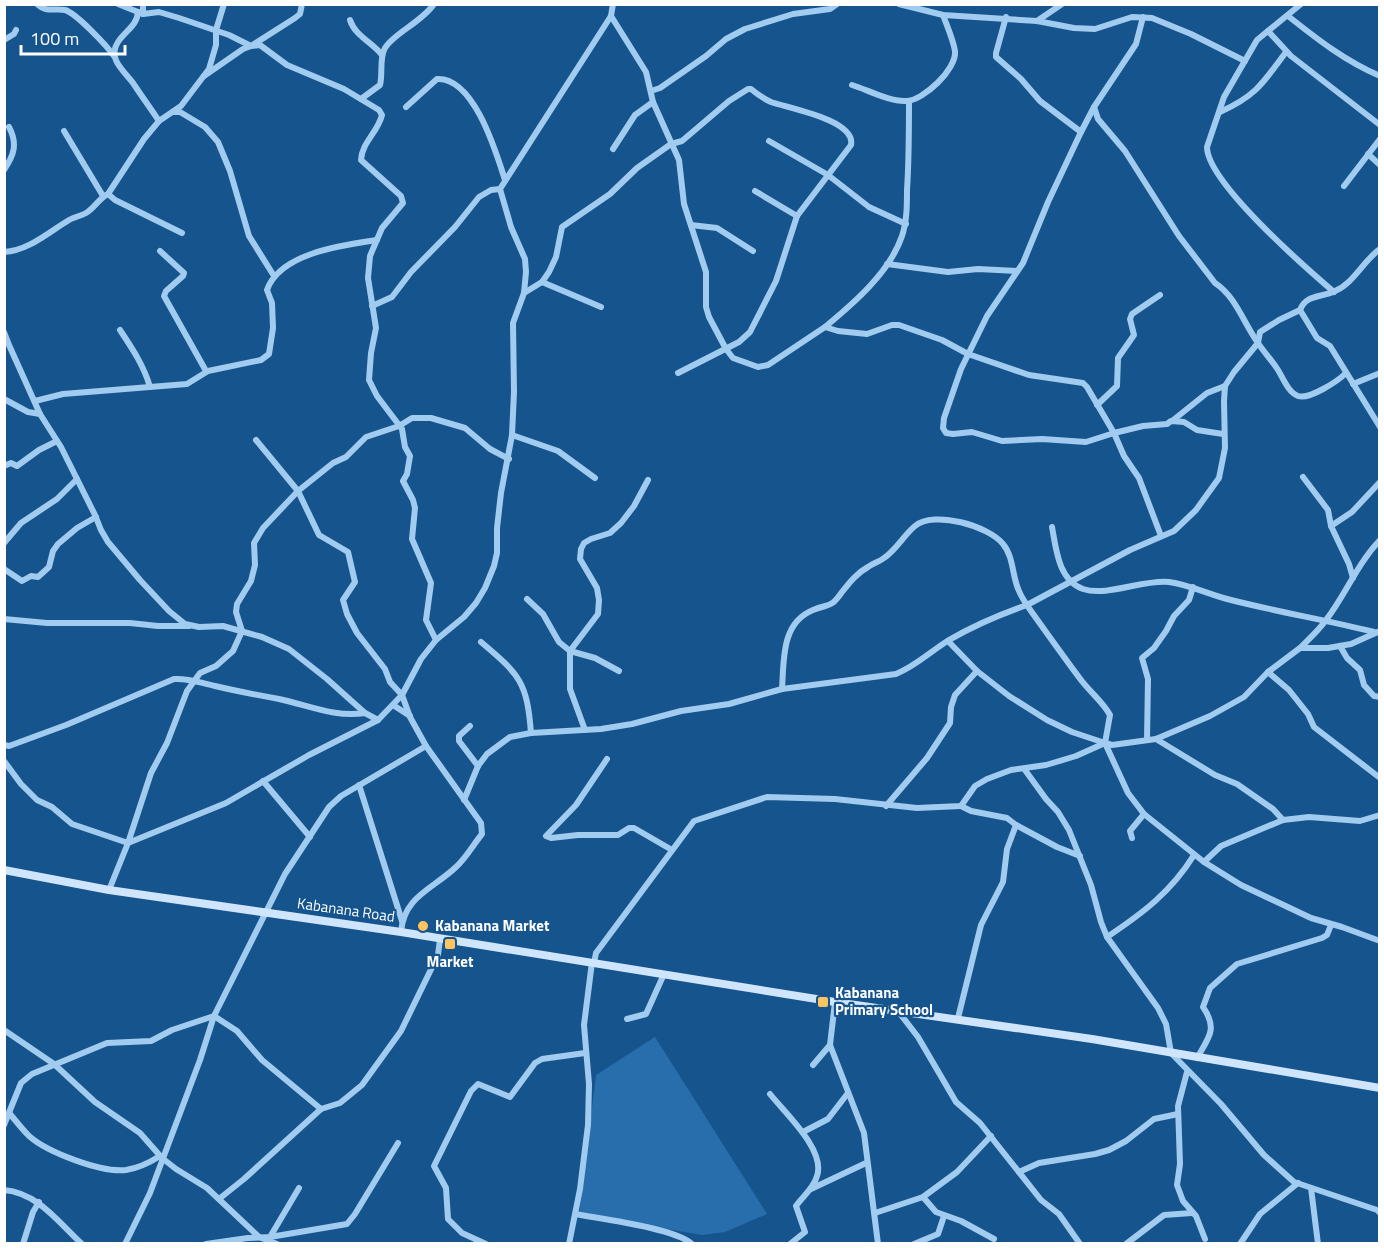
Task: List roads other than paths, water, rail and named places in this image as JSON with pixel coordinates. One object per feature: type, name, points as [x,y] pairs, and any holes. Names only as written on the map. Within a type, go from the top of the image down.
[{"type":"street","points":[[37,4],[43,9],[63,10],[73,15],[96,38],[104,41],[123,72],[135,85],[159,121]]},
{"type":"street","points":[[118,4],[141,13],[159,12],[216,30],[251,46],[260,45],[287,65],[344,89],[379,110],[382,115],[377,128],[364,145],[361,159],[403,200],[400,207],[382,228],[370,256],[368,278],[376,328],[369,380],[377,396],[399,426],[410,456],[407,474],[403,481],[415,508],[412,539],[431,583],[426,620],[436,640]]},
{"type":"street","points":[[114,57],[114,50],[118,42],[138,21],[143,4]]},
{"type":"street","points":[[4,252],[18,251],[69,220],[87,213],[106,195],[144,139],[159,121],[181,106],[209,69],[216,45],[216,30],[224,4]]},
{"type":"street","points":[[204,76],[295,18],[300,14],[302,4]]},
{"type":"street","points":[[361,99],[380,85],[382,55],[386,45],[424,15],[434,4]]},
{"type":"street","points":[[372,306],[392,297],[411,272],[455,227],[479,197],[500,189],[611,16],[613,4]]},
{"type":"street","points":[[651,91],[660,88],[726,39],[745,29],[793,14],[830,9],[837,4]]},
{"type":"street","points":[[899,4],[916,6],[943,15],[985,19],[1006,17],[1074,28],[1095,29],[1132,17],[1152,18],[1191,34],[1245,61]]},
{"type":"street","points":[[1038,21],[1062,4]]},
{"type":"street","points":[[1301,4],[1257,40],[1224,97],[1207,153],[1241,205],[1334,292]]},
{"type":"street","points":[[852,85],[894,100],[909,102],[942,80],[954,58],[955,51],[943,15]]},
{"type":"street","points":[[611,16],[646,72],[653,102],[679,160],[684,204],[706,272],[706,307],[709,317],[733,358],[758,367],[768,365],[825,327],[848,307],[887,264],[902,238],[906,224],[909,102]]},
{"type":"street","points":[[1288,16],[1331,49],[1380,76]]},
{"type":"street","points":[[1006,17],[996,57],[1021,79],[1040,101],[1081,132]]},
{"type":"street","points":[[1143,17],[1136,44],[1094,107],[1081,132],[1048,202],[1023,263],[987,316],[968,354],[944,418],[943,428],[946,433],[972,432],[1002,441],[1042,439],[1086,442],[1143,426],[1167,424],[1208,393],[1225,386]]},
{"type":"street","points":[[350,20],[356,32],[371,42],[382,55]]},
{"type":"street","points":[[4,40],[16,30]]},
{"type":"street","points":[[1268,31],[1287,52],[1380,125]]},
{"type":"street","points":[[1220,112],[1236,105],[1257,91],[1287,52]]},
{"type":"street","points":[[406,107],[437,79],[445,80],[460,88],[467,95],[488,131],[505,180]]},
{"type":"street","points":[[524,293],[542,282],[556,257],[562,227],[610,194],[637,168],[671,144],[682,141],[729,101],[751,89],[771,102],[799,109],[831,122],[850,135],[851,145],[797,216],[776,281],[750,333],[740,342],[678,373]]},
{"type":"street","points":[[613,148],[635,115],[653,102]]},
{"type":"street","points":[[1094,107],[1098,119],[1125,151],[1179,236],[1239,310],[1258,343],[1290,389],[1299,396],[1311,395],[1339,380],[1346,372]]},
{"type":"street","points":[[172,112],[180,112],[190,117],[205,127],[218,142],[233,180],[249,236],[274,276]]},
{"type":"street","points":[[4,170],[13,155],[15,146],[9,127]]},
{"type":"street","points":[[64,131],[106,195],[182,232]]},
{"type":"street","points":[[1344,186],[1380,139]]},
{"type":"street","points":[[768,141],[828,175],[869,207],[906,224]]},
{"type":"street","points":[[1368,154],[1380,165]]},
{"type":"street","points":[[4,762],[37,800],[52,807],[72,824],[128,843],[226,803],[378,720],[402,695],[421,659],[436,640],[464,617],[476,603],[494,566],[501,493],[512,435],[513,323],[524,293],[525,259],[511,227],[500,189]]},
{"type":"street","points":[[755,191],[797,216]]},
{"type":"street","points":[[691,225],[717,228],[753,251]]},
{"type":"street","points":[[35,401],[63,394],[187,384],[206,371],[261,360],[269,354],[273,328],[272,303],[267,290],[274,276],[319,250],[377,240]]},
{"type":"street","points":[[464,800],[478,766],[487,754],[510,737],[632,724],[681,711],[729,704],[782,689],[896,674],[908,669],[948,641],[1027,605],[1130,550],[1174,531],[1196,510],[1217,483],[1225,448],[1223,434],[1225,386],[1258,343],[1260,333],[1300,310],[1302,304],[1311,297],[1334,292],[1346,285],[1380,249]]},
{"type":"street","points":[[160,251],[184,273],[164,296],[206,371]]},
{"type":"street","points":[[887,264],[948,272],[993,268],[1017,271]]},
{"type":"street","points":[[542,282],[601,307]]},
{"type":"street","points":[[1097,405],[1117,386],[1119,358],[1134,335],[1131,314],[1160,295]]},
{"type":"street","points":[[1300,310],[1317,338],[1330,346],[1380,427]]},
{"type":"street","points":[[825,327],[838,331],[867,334],[892,325],[899,326],[942,340],[968,354],[1029,375],[1078,381],[1087,387],[1114,433],[1124,456],[1139,478],[1161,536]]},
{"type":"street","points":[[120,330],[136,354],[150,387]]},
{"type":"street","points":[[4,332],[40,414],[57,441],[108,542],[169,611],[185,624],[199,627]]},
{"type":"street","points":[[1353,384],[1380,373]]},
{"type":"street","points":[[4,399],[28,412],[40,414]]},
{"type":"street","points":[[109,890],[128,843],[151,773],[187,691],[200,673],[216,666],[231,655],[242,631],[236,612],[237,604],[251,581],[255,565],[254,543],[263,528],[298,491],[333,463],[346,457],[366,437],[399,426],[412,418],[431,418],[465,428],[490,449],[508,459]]},
{"type":"street","points":[[1171,421],[1184,422],[1197,430],[1223,434]]},
{"type":"street","points":[[512,435],[558,451],[595,478]]},
{"type":"street","points":[[256,440],[298,491],[319,535],[348,552],[355,582],[343,600],[347,614],[357,633],[385,669],[390,682],[402,695],[410,717],[426,746],[481,822],[482,834],[457,866],[420,893],[402,921]]},
{"type":"street","points":[[4,466],[11,464],[17,466],[57,441]]},
{"type":"street","points":[[1303,477],[1328,510],[1331,526],[1353,578]]},
{"type":"street","points":[[4,543],[21,523],[57,499],[77,479]]},
{"type":"street","points":[[585,730],[570,689],[570,651],[598,615],[599,607],[597,588],[580,559],[580,549],[584,543],[610,533],[621,523],[634,506],[648,480]]},
{"type":"street","points":[[1331,526],[1352,512],[1380,482]]},
{"type":"street","points":[[4,568],[22,581],[31,576],[38,577],[49,567],[53,551],[58,544],[76,528],[96,517]]},
{"type":"street","points":[[782,689],[785,648],[792,625],[813,610],[830,606],[835,602],[853,578],[884,558],[916,525],[926,520],[947,519],[993,536],[1003,544],[1018,590],[1027,605],[1066,661],[1107,709],[1110,715],[1105,743],[1128,793],[1144,814],[1204,862],[1276,903],[1311,918],[1380,941]]},
{"type":"street","points":[[1052,526],[1064,575],[1083,589],[1095,590],[1165,582],[1193,586],[1227,599],[1377,632]]},
{"type":"street","points":[[948,641],[977,671],[1009,696],[1047,720],[1072,732],[1112,746],[1156,740],[1210,716],[1244,697],[1268,672],[1300,648],[1326,621],[1356,570],[1380,540]]},
{"type":"street","points":[[1148,740],[1148,679],[1142,658],[1154,648],[1174,616],[1188,600],[1193,586]]},
{"type":"street","points":[[527,598],[543,614],[559,642],[570,651],[595,658],[619,671]]},
{"type":"street","points":[[4,619],[97,625],[130,623],[223,627],[242,631],[289,649],[365,713],[378,720]]},
{"type":"street","points":[[1300,648],[1352,644],[1377,632]]},
{"type":"street","points":[[482,642],[518,677],[526,695],[531,733]]},
{"type":"street","points":[[1340,646],[1347,658],[1360,670],[1364,685],[1374,696],[1380,697]]},
{"type":"street","points":[[886,806],[927,758],[950,723],[951,707],[955,695],[977,671]]},
{"type":"street","points":[[1268,672],[1289,690],[1308,714],[1314,727],[1380,778]]},
{"type":"street","points":[[4,745],[9,746],[49,732],[174,679],[194,679],[215,686],[329,712],[353,715],[365,713]]},
{"type":"street","points":[[393,705],[410,717]]},
{"type":"street","points":[[470,726],[459,736],[459,741],[478,766]]},
{"type":"street","points":[[1156,740],[1215,775],[1237,783],[1273,809],[1283,820]]},
{"type":"street","points":[[961,806],[975,786],[1011,770],[1025,770],[1076,756],[1105,743]]},
{"type":"street","points":[[125,1244],[140,1217],[161,1157],[191,1086],[214,1016],[285,874],[329,807],[341,796],[426,746]]},
{"type":"street","points":[[607,759],[576,805],[546,836],[551,838],[618,835],[629,828],[634,828],[640,829],[672,850]]},
{"type":"street","points":[[1025,770],[1065,822],[1076,842],[1107,937],[1158,1008],[1166,1024],[1171,1053],[1187,1072],[1221,1104],[1264,1155],[1298,1183],[1379,1210]]},
{"type":"street","points":[[263,781],[310,837]]},
{"type":"street","points":[[358,785],[402,921],[401,932]]},
{"type":"street","points":[[569,1244],[588,1125],[589,1084],[584,1025],[593,962],[596,953],[694,821],[767,797],[834,799],[917,808],[961,806],[971,811],[1007,818],[1057,847],[1080,856]]},
{"type":"street","points":[[1132,838],[1130,831],[1144,814]]},
{"type":"street","points":[[1204,862],[1221,846],[1283,820],[1309,817],[1360,821],[1380,815]]},
{"type":"street","points":[[958,1018],[981,926],[1003,882],[1008,849],[1016,825]]},
{"type":"street","points":[[1107,937],[1152,905],[1184,872],[1194,855]]},
{"type":"street","name":"Kabanana Road","points":[[4,870],[109,890],[401,932],[835,1002],[958,1018],[1380,1088]]},
{"type":"street","points":[[1197,1058],[1210,1037],[1211,1021],[1203,1007],[1206,995],[1215,983],[1237,964],[1322,938],[1327,935],[1331,925]]},
{"type":"street","points":[[219,1199],[321,1109],[340,1103],[362,1085],[401,1031],[438,955],[440,939]]},
{"type":"street","points":[[627,1019],[646,1014],[664,974]]},
{"type":"street","points":[[835,1002],[830,1045],[864,1132],[866,1163],[878,1244]]},
{"type":"street","points":[[897,1009],[918,1037],[956,1102],[980,1123],[1041,1200],[1059,1214],[1080,1244]]},
{"type":"street","points":[[4,1125],[10,1114],[15,1093],[21,1083],[32,1074],[107,1043],[157,1040],[172,1030],[214,1016]]},
{"type":"street","points":[[214,1016],[237,1031],[262,1060],[321,1109]]},
{"type":"street","points":[[4,1030],[54,1064],[95,1102],[140,1133],[161,1157],[219,1199],[259,1237],[277,1244]]},
{"type":"street","points":[[813,1065],[830,1045]]},
{"type":"street","points":[[486,1244],[462,1233],[448,1219],[446,1188],[434,1166],[471,1091],[478,1084],[510,1097],[535,1063],[542,1059],[585,1053]]},
{"type":"street","points":[[1187,1072],[1178,1106],[1180,1164],[1177,1185],[1183,1201],[1196,1216],[1205,1239]]},
{"type":"street","points":[[803,1132],[828,1119],[848,1095],[848,1090]]},
{"type":"street","points":[[770,1094],[803,1132],[813,1150],[819,1169],[811,1190]]},
{"type":"street","points":[[10,1114],[30,1137],[75,1161],[124,1170],[145,1166],[161,1157]]},
{"type":"street","points":[[1019,1172],[1040,1163],[1109,1150],[1126,1141],[1154,1119],[1178,1114]]},
{"type":"street","points":[[875,1213],[923,1197],[957,1172],[991,1136]]},
{"type":"street","points":[[207,1244],[270,1237],[347,1224],[398,1143]]},
{"type":"street","points":[[790,1244],[806,1232],[796,1206],[811,1190],[866,1163]]},
{"type":"street","points":[[1240,1244],[1260,1214],[1298,1183]]},
{"type":"street","points":[[270,1237],[299,1188]]},
{"type":"street","points":[[1311,1188],[1318,1244]]},
{"type":"street","points":[[4,1190],[24,1193],[39,1202],[82,1244]]},
{"type":"street","points":[[923,1197],[934,1210],[944,1216],[961,1221],[994,1239]]},
{"type":"street","points":[[23,1244],[33,1212],[39,1202]]},
{"type":"street","points":[[1126,1244],[1164,1215],[1192,1213]]},
{"type":"street","points":[[575,1214],[652,1229],[683,1238],[692,1244]]},
{"type":"street","points":[[914,1244],[938,1234],[944,1216]]},
{"type":"place","name":"Kabanana Market","points":[[423,926]]},
{"type":"place","name":"Market","points":[[450,944]]},
{"type":"place","name":"Kabanana Primary School","points":[[823,1002]]}]
